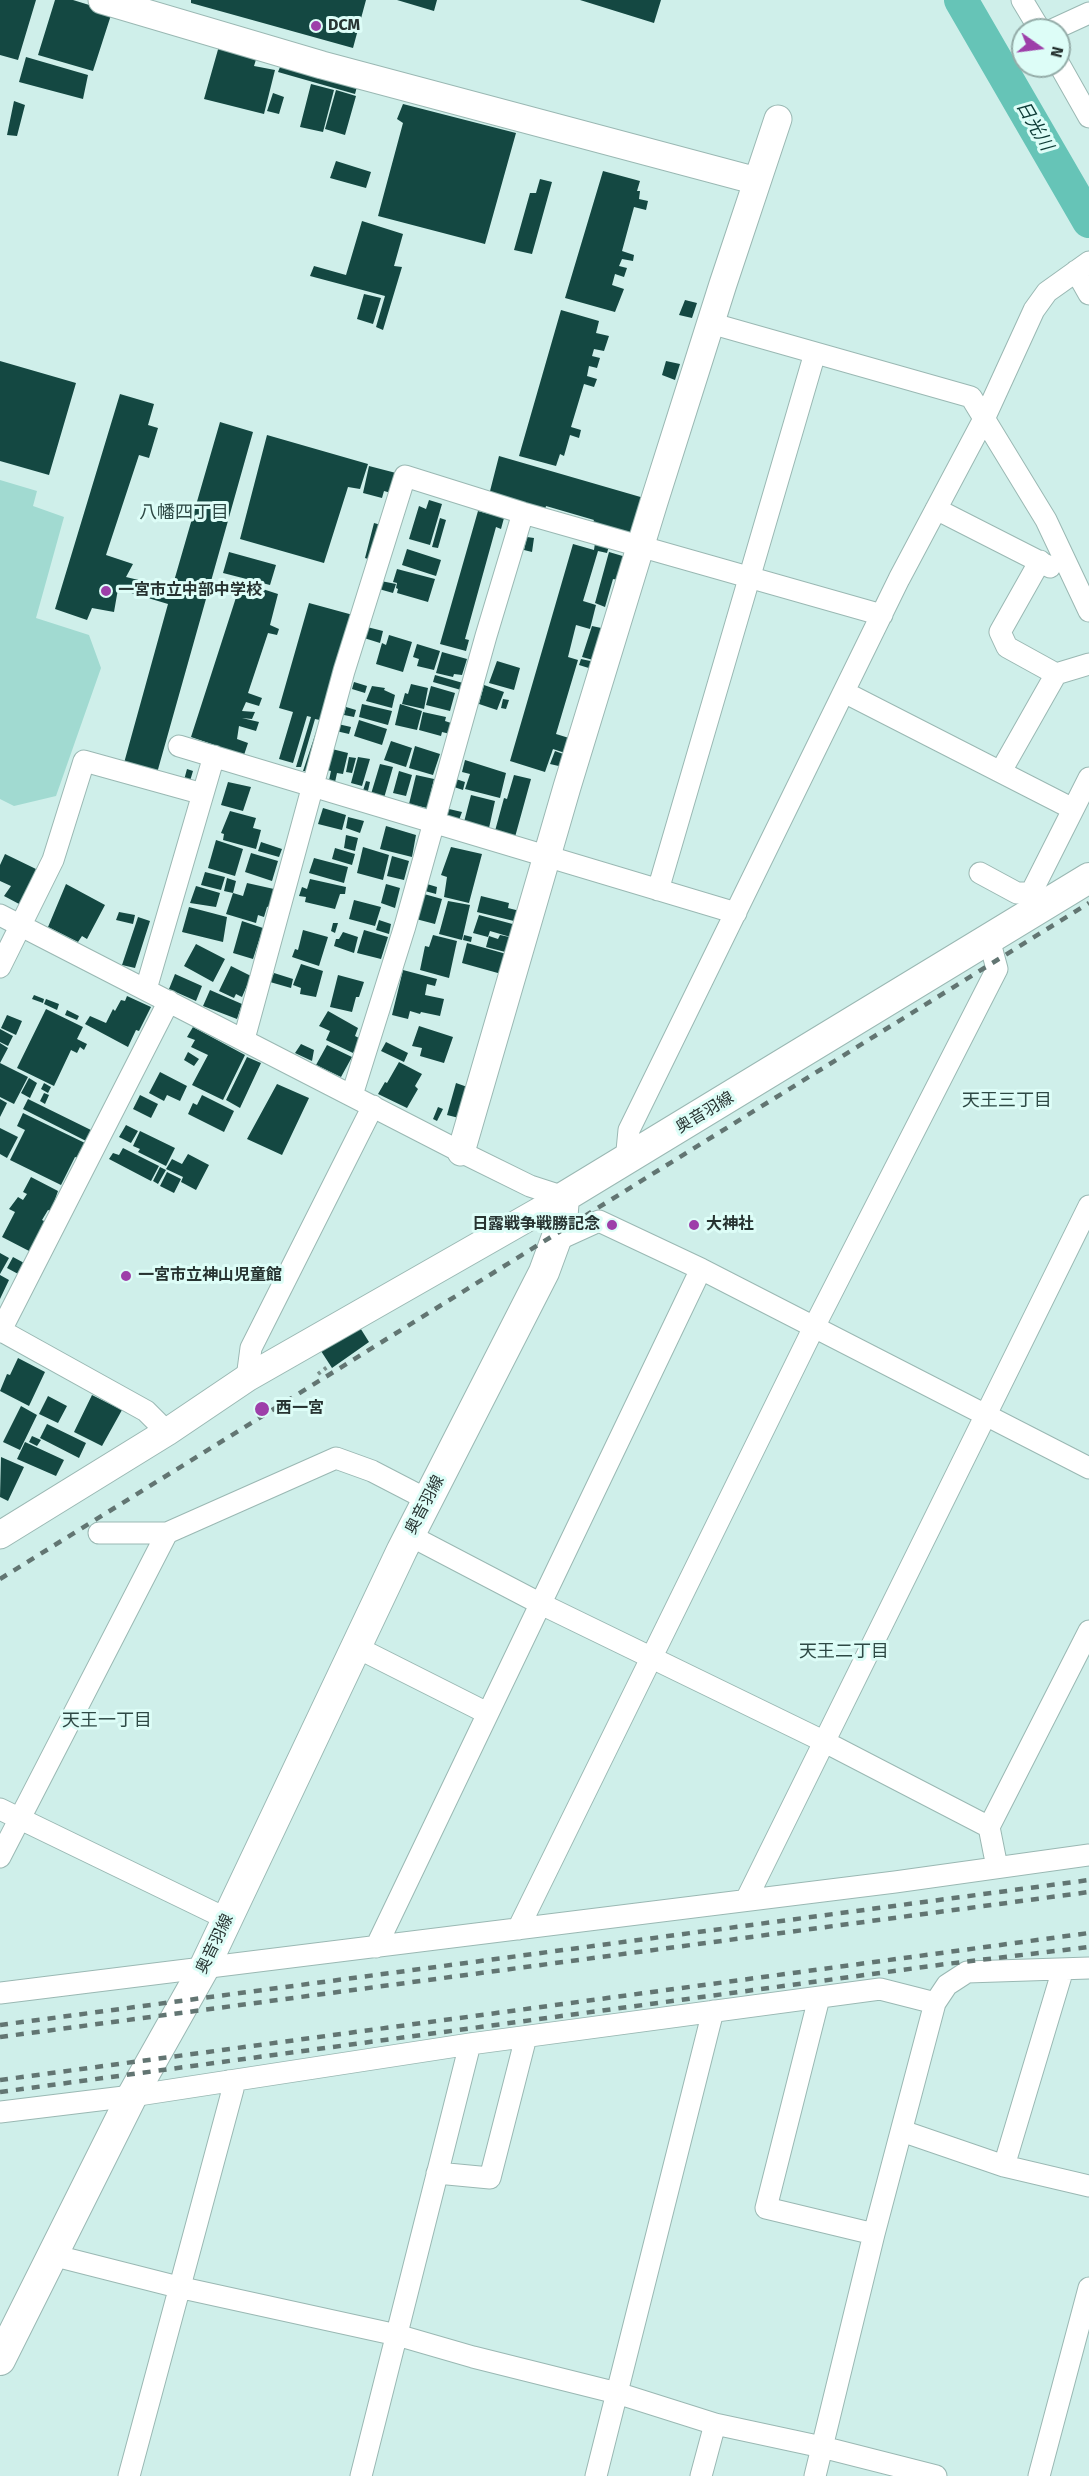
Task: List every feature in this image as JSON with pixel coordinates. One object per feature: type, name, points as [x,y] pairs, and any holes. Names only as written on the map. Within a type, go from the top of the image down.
[{"type":"main road","name":"奥音羽線","points":[[0,2360],[132,2096],[204,1968],[409,1535],[544,1272],[562,1223],[564,1197],[989,939],[1035,901],[1089,878]]},
{"type":"street","points":[[102,0],[322,65],[757,181]]},
{"type":"street","points":[[1022,0],[1033,18]]},
{"type":"street","points":[[1071,21],[1089,13]]},
{"type":"street","points":[[1067,78],[1089,117]]},
{"type":"street","points":[[461,1152],[546,856],[641,546],[710,323],[778,119]]},
{"type":"street","points":[[626,1161],[629,1130],[882,615],[985,417],[1034,310],[1047,291],[1083,266],[1089,294]]},
{"type":"street","points":[[710,323],[971,397],[1046,520],[1089,610]]},
{"type":"street","points":[[658,890],[815,353]]},
{"type":"street","points":[[244,1039],[344,671],[405,476],[523,513],[882,615]]},
{"type":"street","points":[[936,509],[1075,580]]},
{"type":"street","points":[[352,1095],[434,823],[523,513]]},
{"type":"street","points":[[1040,561],[1000,632],[1008,647],[1056,674]]},
{"type":"street","points":[[1001,771],[1056,674],[1089,664]]},
{"type":"street","points":[[844,692],[1072,809]]},
{"type":"street","points":[[179,746],[736,913]]},
{"type":"street","points":[[146,990],[214,756]]},
{"type":"street","points":[[0,967],[53,860],[84,761],[203,794]]},
{"type":"street","points":[[980,873],[1035,901],[1072,809],[1089,778]]},
{"type":"street","points":[[0,915],[461,1152],[530,1186],[564,1197]]},
{"type":"street","points":[[518,1929],[814,1327],[997,969],[989,939]]},
{"type":"street","points":[[167,1432],[146,1411],[0,1330],[169,1001]]},
{"type":"street","points":[[247,1378],[251,1348],[373,1106]]},
{"type":"street","points":[[0,1535],[167,1432],[247,1378],[564,1197]]},
{"type":"street","points":[[746,1900],[1089,1206]]},
{"type":"street","points":[[555,1241],[599,1221],[701,1269],[1089,1468]]},
{"type":"street","points":[[376,1947],[701,1269]]},
{"type":"street","points":[[99,1533],[167,1533],[336,1458],[372,1471],[428,1500]]},
{"type":"street","points":[[0,1857],[9,1813],[167,1533]]},
{"type":"street","points":[[409,1535],[539,1603],[825,1742],[989,1827]]},
{"type":"street","points":[[997,1867],[989,1827],[1089,1631]]},
{"type":"street","points":[[356,1647],[487,1713]]},
{"type":"street","points":[[9,1813],[227,1919]]},
{"type":"street","points":[[0,1993],[746,1900],[1089,1854]]},
{"type":"street","points":[[815,2476],[874,2234],[935,2003],[947,1984],[967,1972],[1089,1968]]},
{"type":"street","points":[[1004,2166],[1063,1969]]},
{"type":"street","points":[[0,2112],[132,2096],[470,2044],[880,1989],[935,2003]]},
{"type":"street","points":[[819,1998],[766,2208],[874,2234]]},
{"type":"street","points":[[596,2476],[713,2010]]},
{"type":"street","points":[[437,2173],[490,2178],[526,2037]]},
{"type":"street","points":[[361,2476],[470,2044]]},
{"type":"street","points":[[129,2476],[233,2089],[228,2081]]},
{"type":"street","points":[[902,2131],[1004,2166],[1089,2186]]},
{"type":"street","points":[[52,2255],[178,2287],[397,2335],[473,2357],[617,2393],[715,2424],[822,2447],[925,2475]]},
{"type":"street","points":[[1039,2476],[1079,2362],[1089,2288]]},
{"type":"street","points":[[701,2476],[715,2424]]},
{"type":"path","points":[[318,1374],[330,1365]]},
{"type":"green space","points":[[0,480],[37,491],[33,506],[64,517],[36,618],[89,635],[101,668],[56,796],[14,806],[0,799]]},
{"type":"building","points":[[0,0],[36,0],[18,60],[0,55]]},
{"type":"building","points":[[55,0],[73,0],[112,12],[93,71],[38,55]]},
{"type":"building","name":"DCM","points":[[191,0],[366,0],[353,48],[191,3]]},
{"type":"building","points":[[397,0],[437,0],[434,11]]},
{"type":"building","points":[[580,0],[661,0],[654,23]]},
{"type":"building","points":[[219,46],[258,53],[254,66],[275,70],[264,114],[204,99]]},
{"type":"building","points":[[26,57],[88,75],[83,99],[19,82]]},
{"type":"building","points":[[282,62],[358,83],[355,94],[278,72]]},
{"type":"building","points":[[311,84],[334,90],[323,132],[300,127]]},
{"type":"building","points":[[336,90],[356,96],[345,135],[325,129]]},
{"type":"building","points":[[273,93],[284,97],[279,114],[267,111]]},
{"type":"building","points":[[14,101],[25,105],[17,136],[7,135]]},
{"type":"building","points":[[403,104],[516,133],[485,244],[378,216],[403,123],[397,119]]},
{"type":"building","points":[[336,161],[371,172],[366,188],[330,178]]},
{"type":"building","points":[[603,171],[640,181],[637,191],[640,191],[639,199],[648,201],[646,210],[634,207],[622,251],[634,255],[633,261],[622,259],[619,266],[627,268],[624,277],[615,274],[612,285],[624,289],[615,312],[565,298]]},
{"type":"building","points":[[540,179],[552,182],[532,254],[514,250],[530,193],[536,193]]},
{"type":"building","points":[[362,221],[403,234],[394,266],[402,267],[383,330],[376,327],[385,296],[310,276],[314,266],[346,275]]},
{"type":"building","points":[[364,294],[381,298],[373,324],[357,319]]},
{"type":"building","points":[[685,300],[697,303],[692,318],[679,315]]},
{"type":"building","points":[[561,310],[599,321],[596,333],[609,336],[604,351],[594,349],[592,356],[600,358],[597,368],[589,366],[587,376],[597,379],[594,387],[584,384],[571,427],[581,430],[579,438],[570,435],[564,456],[560,454],[556,466],[519,456]]},
{"type":"building","points":[[0,361],[76,383],[49,475],[0,461]]},
{"type":"building","points":[[666,361],[680,364],[675,380],[662,375]]},
{"type":"building","points":[[120,394],[154,404],[148,425],[158,428],[149,458],[139,455],[106,555],[133,564],[126,577],[172,588],[220,422],[253,432],[157,773],[124,763],[168,604],[118,589],[114,612],[92,608],[87,620],[55,609]]},
{"type":"building","points":[[267,435],[368,464],[360,489],[348,487],[324,563],[240,539]]},
{"type":"building","points":[[499,456],[644,498],[632,537],[591,526],[594,520],[546,506],[545,510],[489,495]]},
{"type":"building","points":[[369,466],[396,473],[391,493],[384,491],[382,498],[363,493]]},
{"type":"building","points":[[429,500],[442,504],[430,545],[409,539],[419,506],[426,509]]},
{"type":"building","points":[[478,511],[504,518],[501,529],[496,527],[465,639],[469,640],[466,651],[440,644]]},
{"type":"building","points":[[440,518],[446,520],[438,548],[432,547]]},
{"type":"building","points":[[374,523],[381,525],[371,560],[365,558]]},
{"type":"building","points":[[527,537],[534,538],[532,552],[524,550]]},
{"type":"building","points":[[595,543],[609,546],[607,553],[598,551],[583,601],[596,605],[590,629],[576,625],[568,657],[578,660],[556,734],[569,738],[565,753],[553,749],[545,772],[510,761],[573,544],[594,550]]},
{"type":"building","points":[[407,549],[441,560],[436,576],[402,565]]},
{"type":"building","points":[[229,552],[276,565],[270,585],[223,573]]},
{"type":"building","points":[[609,552],[626,557],[619,580],[613,579],[605,607],[595,603]]},
{"type":"building","points":[[397,569],[435,579],[428,602],[397,593],[397,583],[393,582]]},
{"type":"building","points":[[381,581],[396,584],[393,593],[379,589]]},
{"type":"building","points":[[241,582],[278,594],[270,625],[279,629],[277,635],[268,633],[248,693],[262,698],[259,706],[246,702],[242,711],[255,712],[252,719],[242,718],[259,722],[256,731],[239,726],[237,739],[248,743],[244,755],[191,737]]},
{"type":"building","points":[[309,603],[353,615],[308,771],[303,771],[320,720],[315,719],[301,767],[296,767],[311,717],[307,716],[293,763],[279,759],[293,712],[279,708]]},
{"type":"building","points":[[592,626],[606,629],[597,661],[582,657]]},
{"type":"building","points":[[367,627],[383,631],[380,643],[364,638]]},
{"type":"building","points":[[389,635],[412,642],[403,672],[376,664],[382,643],[386,645]]},
{"type":"building","points":[[417,644],[440,651],[434,670],[417,666],[419,659],[413,657]]},
{"type":"building","points":[[442,652],[467,659],[462,675],[454,674],[453,677],[436,673]]},
{"type":"building","points":[[581,659],[595,662],[592,669],[579,665]]},
{"type":"building","points":[[497,661],[520,668],[514,690],[489,683]]},
{"type":"building","points":[[435,675],[463,683],[461,690],[433,682]]},
{"type":"building","points":[[354,682],[367,686],[365,693],[352,689]]},
{"type":"building","points":[[411,684],[428,688],[424,709],[402,704]]},
{"type":"building","points":[[484,685],[504,692],[497,710],[479,704]]},
{"type":"building","points":[[372,686],[385,688],[384,690],[395,695],[392,708],[366,701]]},
{"type":"building","points":[[431,686],[455,693],[450,711],[426,705]]},
{"type":"building","points":[[503,699],[509,700],[506,709],[501,708]]},
{"type":"building","points":[[362,704],[392,711],[388,725],[359,717]]},
{"type":"building","points":[[400,704],[422,711],[417,730],[395,725]]},
{"type":"building","points":[[346,707],[356,710],[354,717],[344,715]]},
{"type":"building","points":[[423,712],[446,717],[445,721],[451,723],[450,734],[442,732],[441,736],[419,730]]},
{"type":"building","points":[[359,720],[387,729],[382,745],[354,736]]},
{"type":"building","points":[[338,724],[351,727],[349,734],[336,731]]},
{"type":"building","points":[[391,741],[412,748],[406,767],[384,760]]},
{"type":"building","points":[[415,746],[440,754],[433,775],[409,768]]},
{"type":"building","points":[[332,749],[348,753],[343,774],[337,773],[334,787],[328,785],[331,771],[327,770]]},
{"type":"building","points":[[555,751],[566,755],[563,767],[550,764]]},
{"type":"building","points":[[349,757],[356,758],[352,773],[346,772]]},
{"type":"building","points":[[358,757],[370,759],[362,786],[351,783]]},
{"type":"building","points":[[465,760],[506,773],[500,798],[465,789],[470,774],[462,772]]},
{"type":"building","points":[[380,764],[393,767],[384,798],[371,794]]},
{"type":"building","points":[[187,769],[193,771],[190,781],[184,780]]},
{"type":"building","points":[[399,771],[412,775],[406,796],[393,793]]},
{"type":"building","points":[[416,775],[434,779],[427,808],[409,804]]},
{"type":"building","points":[[514,775],[531,779],[515,837],[495,831],[504,798],[507,799]]},
{"type":"building","points":[[456,779],[465,782],[463,790],[454,787]]},
{"type":"building","points":[[366,781],[370,782],[367,795],[362,794]]},
{"type":"building","points":[[228,782],[251,787],[243,811],[221,805]]},
{"type":"building","points":[[471,795],[495,801],[489,828],[464,822]]},
{"type":"building","points":[[323,808],[346,815],[342,830],[318,824]]},
{"type":"building","points":[[449,809],[462,812],[459,820],[446,817]]},
{"type":"building","points":[[230,811],[256,818],[253,828],[261,830],[256,849],[223,840],[224,834],[221,833]]},
{"type":"building","points":[[348,817],[364,821],[360,833],[346,828]]},
{"type":"building","points":[[386,826],[416,835],[412,857],[380,849]]},
{"type":"building","points":[[346,835],[358,838],[355,851],[344,848]]},
{"type":"building","points":[[216,840],[243,849],[235,876],[208,868]]},
{"type":"building","points":[[261,842],[282,849],[279,857],[258,851]]},
{"type":"building","points":[[363,847],[389,855],[383,880],[357,873]]},
{"type":"building","points":[[451,847],[482,854],[469,903],[444,897],[447,877],[441,875]]},
{"type":"building","points":[[335,848],[355,854],[352,865],[332,859]]},
{"type":"building","points":[[251,853],[278,861],[272,881],[245,872]]},
{"type":"building","points":[[5,854],[36,869],[21,905],[4,896],[11,886],[0,881],[0,865]]},
{"type":"building","points":[[392,856],[409,861],[404,880],[387,876]]},
{"type":"building","points":[[314,858],[348,867],[344,883],[309,873]]},
{"type":"building","points":[[205,872],[225,877],[221,890],[201,885]]},
{"type":"building","points":[[227,878],[236,881],[233,893],[224,891]]},
{"type":"building","points":[[310,879],[346,887],[345,894],[340,894],[335,909],[305,902],[306,897],[299,896],[302,887],[307,889]]},
{"type":"building","points":[[247,883],[274,889],[270,906],[267,907],[264,917],[258,915],[256,923],[226,914],[233,893],[243,896]]},
{"type":"building","points":[[66,884],[105,905],[87,939],[82,936],[78,942],[48,927]]},
{"type":"building","points":[[386,884],[400,888],[395,908],[381,903]]},
{"type":"building","points":[[427,884],[437,887],[436,894],[425,891]]},
{"type":"building","points":[[196,886],[220,893],[216,907],[190,903]]},
{"type":"building","points":[[424,894],[442,899],[435,924],[416,919]]},
{"type":"building","points":[[481,896],[509,903],[508,908],[520,911],[518,922],[477,912]]},
{"type":"building","points":[[354,900],[381,907],[375,926],[349,919]]},
{"type":"building","points":[[448,901],[470,905],[462,940],[439,934]]},
{"type":"building","points":[[189,907],[227,917],[223,942],[182,932]]},
{"type":"building","points":[[119,912],[135,915],[133,924],[116,920]]},
{"type":"building","points":[[479,915],[520,926],[513,954],[486,947],[489,936],[498,939],[500,935],[514,938],[490,931],[488,937],[473,933]]},
{"type":"building","points":[[138,917],[150,921],[135,968],[122,965]]},
{"type":"building","points":[[379,920],[391,924],[389,934],[376,930]]},
{"type":"building","points":[[242,921],[263,928],[253,959],[233,953]]},
{"type":"building","points":[[333,923],[338,923],[335,933],[331,931]]},
{"type":"building","points":[[303,930],[328,937],[319,966],[292,957],[295,949],[298,950]]},
{"type":"building","points":[[364,930],[388,937],[381,959],[357,953]]},
{"type":"building","points":[[343,932],[358,937],[354,953],[334,946],[336,939],[339,939]]},
{"type":"building","points":[[433,935],[457,941],[449,978],[420,970],[425,946],[429,947]]},
{"type":"building","points":[[464,935],[472,937],[471,942],[463,940]]},
{"type":"building","points":[[467,943],[510,955],[505,975],[462,963]]},
{"type":"building","points":[[196,944],[225,959],[213,982],[184,966]]},
{"type":"building","points":[[301,964],[323,971],[316,997],[300,994],[301,988],[293,985]]},
{"type":"building","points":[[231,966],[251,976],[242,997],[236,994],[234,998],[219,991]]},
{"type":"building","points":[[403,970],[437,979],[435,986],[427,984],[425,995],[444,999],[440,1016],[410,1011],[408,1019],[392,1015]]},
{"type":"building","points":[[274,973],[293,979],[291,988],[270,982]]},
{"type":"building","points":[[175,974],[202,986],[196,1001],[169,989]]},
{"type":"building","points":[[338,975],[364,982],[359,997],[356,997],[352,1012],[330,1007]]},
{"type":"building","points":[[210,990],[242,1004],[237,1019],[203,1006]]},
{"type":"building","points":[[34,995],[44,999],[43,1003],[32,999]]},
{"type":"building","points":[[127,996],[151,1007],[128,1047],[85,1024],[90,1016],[106,1023],[113,1009],[115,1011],[121,1000],[125,1001]]},
{"type":"building","points":[[46,999],[59,1004],[57,1010],[44,1004]]},
{"type":"building","points":[[46,1009],[83,1027],[77,1039],[87,1044],[84,1050],[80,1047],[77,1053],[71,1050],[54,1086],[17,1068]]},
{"type":"building","points":[[67,1010],[79,1016],[77,1020],[65,1015]]},
{"type":"building","points":[[328,1011],[358,1028],[355,1036],[361,1039],[353,1053],[326,1040],[330,1031],[319,1026]]},
{"type":"building","points":[[7,1015],[22,1021],[16,1035],[1,1028]]},
{"type":"building","points":[[419,1026],[453,1037],[444,1063],[420,1056],[422,1048],[412,1046]]},
{"type":"building","points":[[193,1027],[245,1055],[223,1100],[192,1085],[208,1055],[191,1047],[195,1040],[187,1037]]},
{"type":"building","points":[[0,1029],[13,1036],[8,1046],[0,1042]]},
{"type":"building","points":[[386,1042],[408,1053],[404,1062],[381,1051]]},
{"type":"building","points":[[0,1043],[8,1048],[0,1063]]},
{"type":"building","points":[[301,1044],[314,1050],[312,1061],[295,1053]]},
{"type":"building","points":[[327,1045],[352,1057],[341,1077],[316,1065]]},
{"type":"building","points":[[188,1052],[199,1059],[194,1066],[184,1060]]},
{"type":"building","points":[[247,1057],[261,1063],[240,1108],[226,1100]]},
{"type":"building","points":[[399,1062],[422,1074],[415,1086],[418,1089],[407,1108],[378,1094]]},
{"type":"building","points":[[0,1063],[28,1077],[14,1104],[0,1097]]},
{"type":"building","points":[[160,1072],[187,1086],[180,1101],[167,1095],[164,1101],[149,1093]]},
{"type":"building","points":[[29,1078],[37,1083],[30,1098],[21,1093]]},
{"type":"building","points":[[44,1083],[51,1087],[48,1093],[41,1089]]},
{"type":"building","points":[[456,1083],[473,1089],[463,1119],[447,1115]]},
{"type":"building","points":[[277,1084],[309,1098],[282,1155],[247,1139]]},
{"type":"building","points":[[44,1093],[49,1095],[45,1104],[40,1101]]},
{"type":"building","points":[[140,1095],[158,1104],[151,1118],[133,1109]]},
{"type":"building","points":[[202,1095],[234,1111],[224,1132],[188,1114],[193,1103],[197,1105]]},
{"type":"building","points":[[0,1099],[7,1103],[0,1117]]},
{"type":"building","points":[[28,1099],[93,1131],[88,1142],[23,1109]]},
{"type":"building","points":[[438,1107],[443,1109],[437,1121],[433,1119]]},
{"type":"building","points":[[23,1113],[85,1143],[61,1185],[10,1160],[25,1130],[17,1126]]},
{"type":"building","points":[[126,1125],[138,1131],[131,1143],[119,1137]]},
{"type":"building","points":[[0,1128],[18,1137],[7,1158],[0,1154]]},
{"type":"building","points":[[140,1131],[175,1148],[166,1166],[138,1152],[140,1149],[133,1146]]},
{"type":"building","points":[[123,1148],[159,1166],[151,1181],[109,1159],[113,1153],[119,1155]]},
{"type":"building","points":[[188,1154],[209,1165],[196,1190],[181,1182],[183,1177],[166,1169],[172,1159],[182,1164]]},
{"type":"building","points":[[160,1167],[166,1170],[158,1184],[153,1181]]},
{"type":"building","points":[[167,1172],[181,1179],[174,1193],[160,1186]]},
{"type":"building","points":[[31,1177],[58,1191],[51,1211],[48,1210],[42,1220],[46,1222],[31,1252],[2,1237],[15,1212],[9,1209],[18,1197],[23,1200],[27,1194],[23,1192]]},
{"type":"building","points":[[0,1253],[9,1258],[0,1274]]},
{"type":"building","points":[[13,1257],[26,1264],[20,1275],[7,1268]]},
{"type":"building","points":[[0,1275],[9,1280],[0,1299]]},
{"type":"building","name":"西一宮","points":[[359,1326],[369,1342],[332,1368],[321,1351]]},
{"type":"building","points":[[18,1358],[45,1372],[29,1406],[0,1391],[7,1374],[10,1375]]},
{"type":"building","points":[[92,1395],[122,1410],[102,1446],[74,1432]]},
{"type":"building","points":[[48,1396],[67,1406],[58,1423],[39,1414]]},
{"type":"building","points":[[21,1406],[37,1415],[20,1450],[3,1442]]},
{"type":"building","points":[[47,1424],[86,1443],[79,1458],[40,1438]]},
{"type":"building","points":[[32,1436],[41,1440],[37,1446],[29,1442]]},
{"type":"building","points":[[25,1442],[64,1460],[56,1476],[17,1459]]},
{"type":"building","points":[[1,1457],[24,1467],[8,1501],[0,1497]]},
{"type":"waterway","name":"日光川","points":[[961,0],[1089,221]]},
{"type":"railway","points":[[0,1579],[1089,903]]},
{"type":"railway","points":[[0,2025],[1089,1880]]},
{"type":"railway","points":[[0,2037],[1089,1892]]},
{"type":"railway","points":[[0,2080],[1089,1933]]},
{"type":"railway","points":[[0,2092],[946,1964],[1089,1947]]},
{"type":"place","name":"DCM","points":[[316,26]]},
{"type":"place","name":"一宮市立中部中学校","points":[[106,591]]},
{"type":"place","name":"日露戦争戦勝記念","points":[[612,1225]]},
{"type":"place","name":"大神社","points":[[694,1225]]},
{"type":"place","name":"一宮市立神山児童館","points":[[126,1276]]},
{"type":"place","name":"西一宮","points":[[262,1409]]},
{"type":"district","name":"八幡四丁目","points":[[184,513]]},
{"type":"district","name":"天王三丁目","points":[[1007,1101]]},
{"type":"district","name":"天王二丁目","points":[[844,1652]]},
{"type":"district","name":"天王一丁目","points":[[107,1721]]}]
